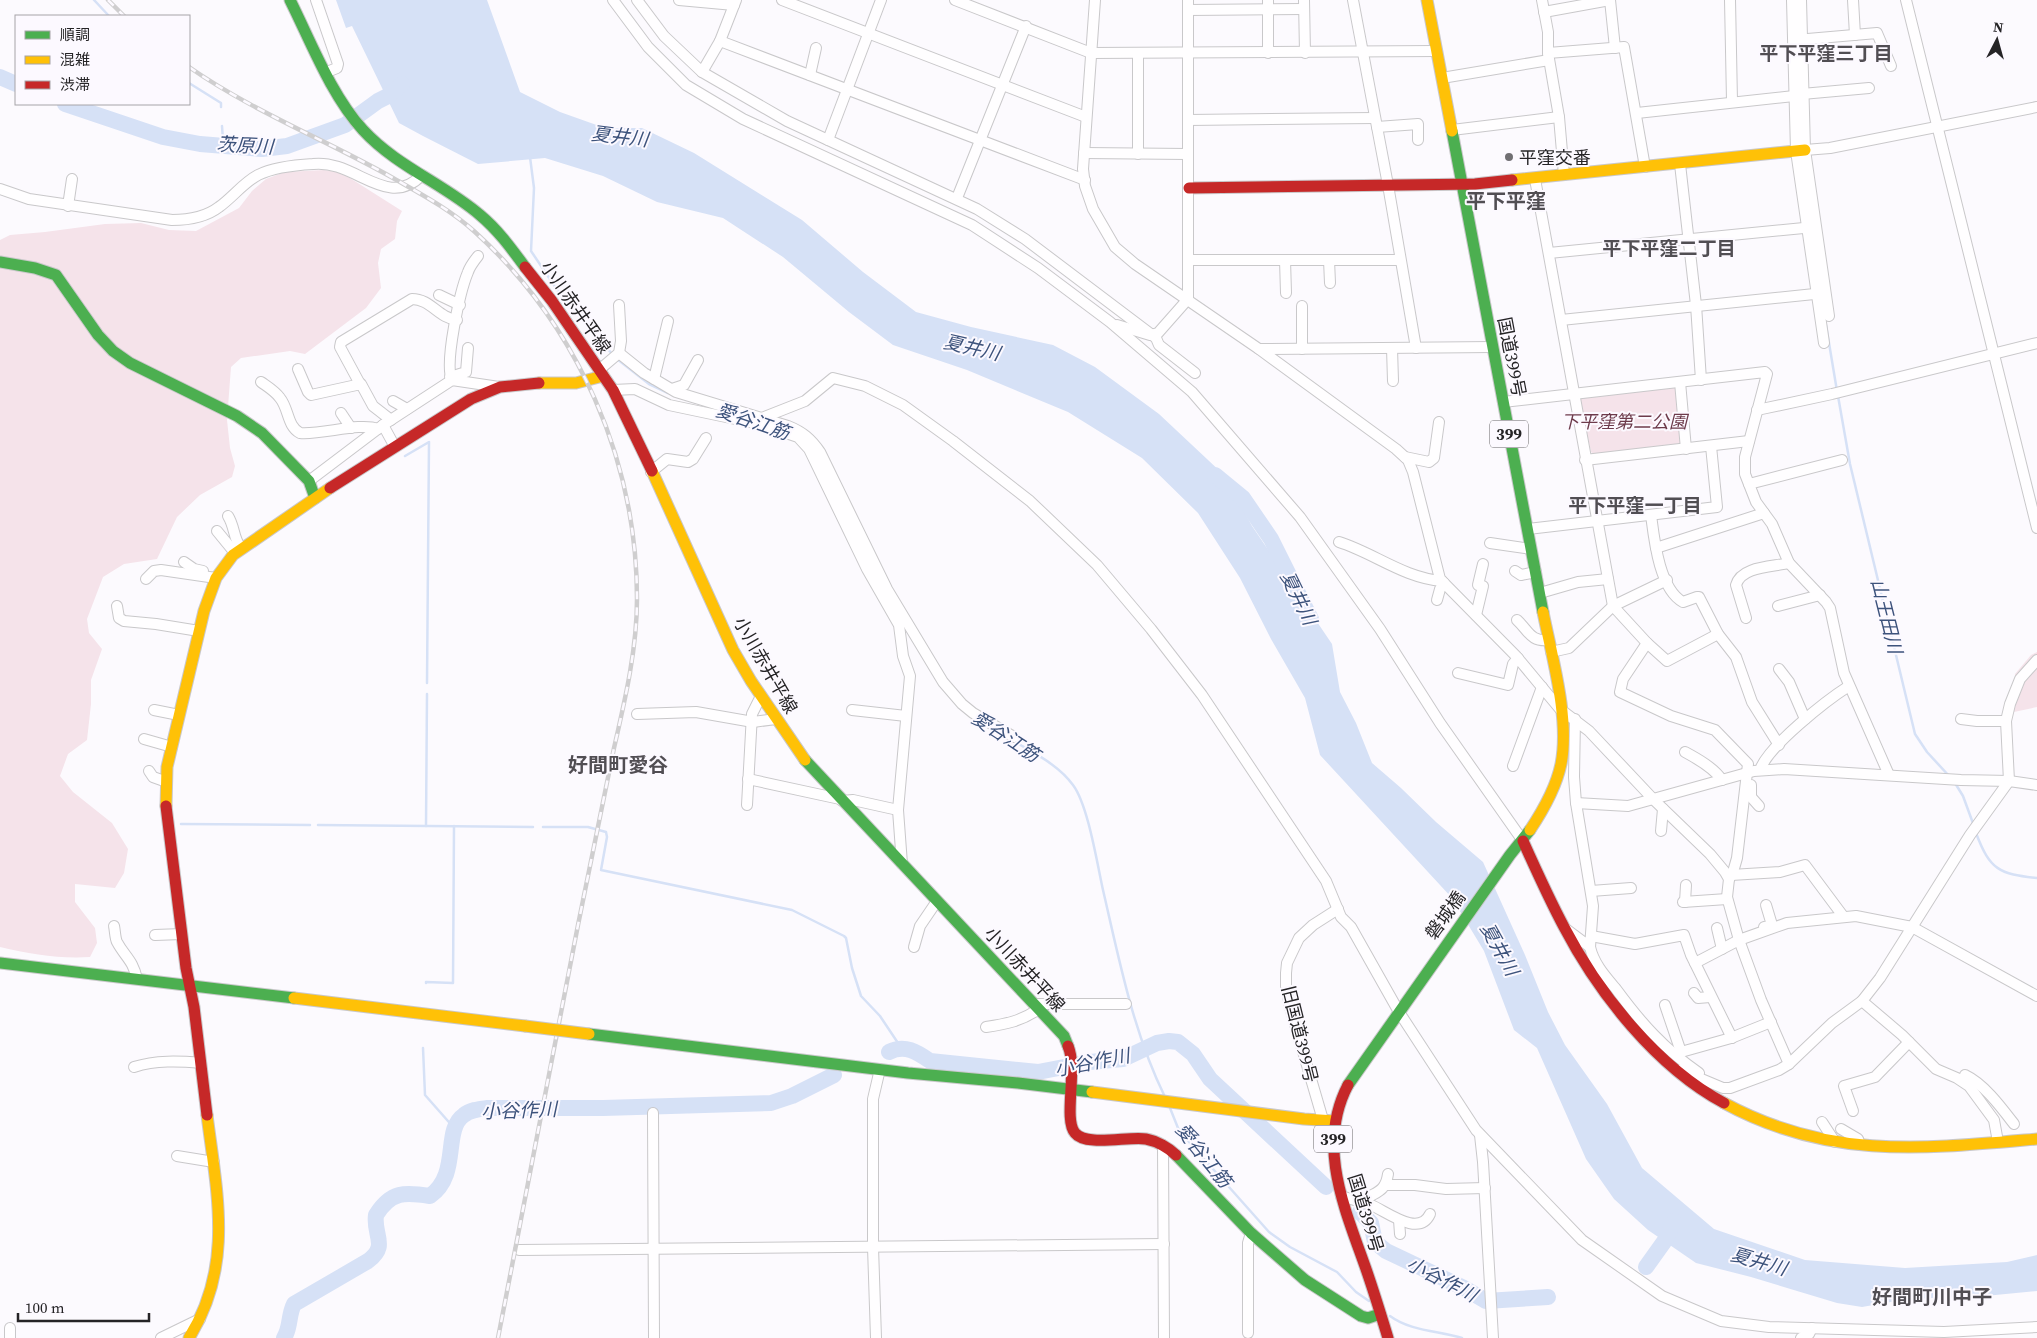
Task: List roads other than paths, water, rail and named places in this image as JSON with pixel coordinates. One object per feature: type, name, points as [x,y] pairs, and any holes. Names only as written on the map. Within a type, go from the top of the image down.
[{"type":"main road","name":"小川赤井平線","points":[[290,0],[329,76],[349,112],[362,130],[380,145],[479,214],[501,235],[552,301],[613,390],[733,650],[760,696],[799,753],[1064,1036],[1071,1053],[1070,1122],[1072,1130],[1076,1135],[1093,1140],[1134,1138],[1147,1139],[1163,1145]]},
{"type":"main road","name":"国道399号","points":[[1427,0],[1549,640],[1560,709],[1563,747],[1559,774],[1551,796],[1523,840],[1510,856]]},
{"type":"main road","points":[[1189,188],[1462,185],[1800,151]]},
{"type":"main road","points":[[0,262],[36,268],[56,276],[98,335],[113,351],[130,363],[246,421],[268,439],[309,481],[315,498]]},
{"type":"main road","points":[[189,1338],[201,1319],[212,1288],[218,1255],[220,1219],[201,1063],[166,812],[167,767],[204,611],[217,576],[238,551],[315,498],[471,399],[500,387],[539,383],[576,383],[601,373]]},
{"type":"main road","points":[[1523,840],[1565,929],[1580,955],[1617,1006],[1672,1066],[1719,1099],[1742,1111],[1784,1128],[1835,1142],[1920,1148],[2037,1139]]},
{"type":"main road","name":"磐城橋","points":[[1409,996],[1510,856]]},
{"type":"main road","points":[[0,963],[1329,1121]]},
{"type":"main road","name":"国道399号","points":[[1388,1338],[1341,1196],[1329,1121],[1350,1081],[1409,996]]},
{"type":"main road","points":[[1163,1145],[1175,1153],[1251,1233],[1305,1280],[1361,1316],[1368,1318],[1380,1314]]},
{"type":"street","points":[[316,0],[338,64],[337,68],[329,76]]},
{"type":"street","points":[[613,0],[648,47],[686,84],[743,119],[972,225],[1038,268],[1113,324],[1192,392],[1300,517],[1380,629],[1440,724],[1523,840]]},
{"type":"street","points":[[637,0],[664,36],[702,72],[787,121],[957,198],[1025,239],[1150,335]]},
{"type":"street","points":[[679,0],[735,3],[720,41],[702,72]]},
{"type":"street","points":[[782,0],[797,3],[867,33],[1086,117]]},
{"type":"street","points":[[828,140],[881,0]]},
{"type":"street","points":[[955,0],[1026,26],[1091,53],[1437,51]]},
{"type":"street","points":[[1095,0],[1086,117],[1085,180],[1092,209],[1115,247],[1135,264],[1259,349],[1405,457],[1413,472],[1438,572],[1443,582],[1518,658],[1560,709],[1589,731],[1662,809],[1710,854],[1730,877]]},
{"type":"street","points":[[1352,0],[1388,185],[1416,348]]},
{"type":"street","points":[[1542,0],[1559,117],[1564,175]]},
{"type":"street","points":[[1544,12],[1610,0],[1615,48]]},
{"type":"street","points":[[1730,0],[1732,101]]},
{"type":"street","points":[[1792,0],[1797,40],[1800,151],[1821,294],[1824,342]]},
{"type":"street","points":[[1797,40],[1801,0]]},
{"type":"street","points":[[1853,0],[1855,35]]},
{"type":"street","points":[[1906,0],[2037,528]]},
{"type":"street","points":[[1150,335],[1162,331],[1188,299],[1188,5],[1304,4],[1305,53]]},
{"type":"street","points":[[1268,5],[1268,53]]},
{"type":"street","points":[[957,198],[1026,26]]},
{"type":"street","points":[[1797,40],[1877,33],[1891,66]]},
{"type":"street","points":[[720,41],[1085,180]]},
{"type":"street","points":[[1442,78],[1549,57],[1624,47],[1645,167]]},
{"type":"street","points":[[810,75],[816,48]]},
{"type":"street","points":[[1138,53],[1138,154]]},
{"type":"street","points":[[1637,113],[1732,101],[1869,88]]},
{"type":"street","points":[[1800,151],[1830,148],[2037,107]]},
{"type":"street","points":[[1452,130],[1559,117]]},
{"type":"street","points":[[1188,120],[1418,124],[1418,140]]},
{"type":"street","points":[[1084,153],[1188,154]]},
{"type":"street","points":[[0,190],[29,199],[68,206],[163,220],[183,220],[213,211],[257,176],[274,169],[320,163],[330,164],[345,168],[392,189],[412,185],[422,175]]},
{"type":"street","points":[[1680,164],[1696,305],[1701,380]]},
{"type":"street","points":[[68,206],[72,179]]},
{"type":"street","points":[[1535,179],[1612,606],[1667,661],[1718,634]]},
{"type":"street","points":[[1549,253],[1812,228]]},
{"type":"street","points":[[451,378],[452,344],[456,320],[467,273],[478,256]]},
{"type":"street","points":[[1189,260],[1400,260]]},
{"type":"street","points":[[1285,260],[1286,293]]},
{"type":"street","points":[[1329,260],[1330,283]]},
{"type":"street","points":[[1561,320],[1821,294]]},
{"type":"street","points":[[1821,294],[1829,316]]},
{"type":"street","points":[[439,295],[460,305]]},
{"type":"street","points":[[395,448],[364,387],[360,384],[340,347],[341,342],[412,299],[427,302],[444,317],[456,320]]},
{"type":"street","points":[[601,373],[619,353],[622,341],[619,305]]},
{"type":"street","points":[[1302,306],[1302,349]]},
{"type":"street","points":[[654,379],[668,321]]},
{"type":"street","points":[[1113,324],[1156,338],[1159,345],[1195,372]]},
{"type":"street","points":[[1757,410],[1838,393],[2037,343]]},
{"type":"street","points":[[309,481],[451,378],[466,372],[468,348]]},
{"type":"street","points":[[1392,348],[1393,381]]},
{"type":"street","points":[[1259,349],[1492,348]]},
{"type":"street","points":[[619,353],[654,379],[672,389],[688,396],[801,431],[811,439],[820,452],[887,589],[943,682],[962,704],[973,713],[1014,737]]},
{"type":"street","points":[[672,389],[684,385],[698,360]]},
{"type":"street","points":[[298,369],[308,392],[311,394],[360,384]]},
{"type":"street","points":[[1503,402],[1765,372],[1767,374],[1744,466],[1749,484],[1756,502],[1772,524],[1789,563],[1830,608],[1841,663],[1849,686],[1889,775]]},
{"type":"street","points":[[451,378],[500,387]]},
{"type":"street","points":[[762,418],[805,401],[831,379],[865,386],[903,405],[953,441],[1030,501],[1097,565],[1151,629],[1202,695],[1326,882],[1341,917],[1351,927],[1399,1012],[1480,1134],[1582,1240],[1662,1296],[1721,1321],[1769,1327],[1944,1332],[2037,1327]]},
{"type":"street","points":[[261,382],[281,399],[292,427],[300,434],[336,432],[351,428],[384,425]]},
{"type":"street","points":[[1680,382],[1686,448]]},
{"type":"street","points":[[613,390],[629,388],[640,390],[669,405],[759,424],[798,438],[806,445],[867,570],[899,625],[903,656],[910,676],[898,810],[902,864]]},
{"type":"street","points":[[393,401],[407,410]]},
{"type":"street","points":[[341,413],[351,428]]},
{"type":"street","points":[[1405,457],[1430,462],[1434,458],[1439,422]]},
{"type":"street","points":[[651,472],[667,459],[688,462],[706,438]]},
{"type":"street","points":[[1585,460],[1750,441]]},
{"type":"street","points":[[1528,529],[1717,507],[1711,446]]},
{"type":"street","points":[[1749,484],[1842,460]]},
{"type":"street","points":[[1656,548],[1764,513]]},
{"type":"street","points":[[1652,514],[1656,548],[1672,590],[1682,601],[1698,597],[1718,634],[1736,657],[1752,702],[1779,745]]},
{"type":"street","points":[[228,516],[234,527],[238,551]]},
{"type":"street","points":[[216,531],[238,551]]},
{"type":"street","points":[[1339,542],[1398,569],[1443,582]]},
{"type":"street","points":[[1490,543],[1531,549]]},
{"type":"street","points":[[184,562],[194,569],[217,576]]},
{"type":"street","points":[[1746,618],[1736,585],[1737,580],[1746,572],[1789,563]]},
{"type":"street","points":[[1476,615],[1483,586],[1478,585],[1483,564]]},
{"type":"street","points":[[146,579],[154,571],[161,570],[217,576]]},
{"type":"street","points":[[1516,571],[1521,575],[1536,572]]},
{"type":"street","points":[[1540,593],[1578,582],[1608,579]]},
{"type":"street","points":[[1551,652],[1569,648],[1612,606],[1667,580]]},
{"type":"street","points":[[1437,600],[1443,582]]},
{"type":"street","points":[[1778,606],[1820,595]]},
{"type":"street","points":[[117,606],[120,618],[124,622],[156,624],[199,632]]},
{"type":"street","points":[[1517,620],[1535,639],[1540,641],[1549,640]]},
{"type":"street","points":[[1647,643],[1623,679],[1620,692],[1671,716],[1715,730],[1745,760],[1753,771],[1751,797],[1759,806]]},
{"type":"street","points":[[1458,673],[1508,685],[1513,664],[1518,658]]},
{"type":"street","points":[[1672,1066],[1723,1088],[1730,1088],[1779,1070],[1789,1064],[1832,1023],[1862,1001],[1880,978],[1970,835],[2009,781],[2006,721],[2013,694],[2020,679],[2037,660]]},
{"type":"street","points":[[1779,670],[1789,682],[1805,719]]},
{"type":"street","points":[[1789,1064],[1738,937],[1727,899],[1730,877],[1737,858],[1753,771],[1805,719],[1849,686]]},
{"type":"street","points":[[1513,766],[1542,687]]},
{"type":"street","points":[[747,805],[752,714],[760,696]]},
{"type":"street","points":[[154,710],[179,715]]},
{"type":"street","points":[[852,710],[906,716]]},
{"type":"street","points":[[637,714],[696,712],[753,722],[776,719]]},
{"type":"street","points":[[1575,719],[1574,777],[1576,803],[1594,906],[1590,947],[1596,963],[1648,1030],[1668,1050],[1711,1083]]},
{"type":"street","points":[[1961,719],[2006,721]]},
{"type":"street","points":[[144,739],[172,747]]},
{"type":"street","points":[[1685,752],[1697,758],[1722,780]]},
{"type":"street","points":[[1576,803],[1628,806],[1753,771],[1784,768],[1961,780],[2037,783]]},
{"type":"street","points":[[148,770],[153,777],[167,782]]},
{"type":"street","points":[[748,779],[841,800],[853,800],[898,810]]},
{"type":"street","points":[[1661,831],[1662,809]]},
{"type":"street","points":[[1730,877],[1780,872],[1805,865],[1843,916]]},
{"type":"street","points":[[1686,885],[1684,902],[1727,899]]},
{"type":"street","points":[[1592,891],[1631,888]]},
{"type":"street","points":[[914,947],[920,926],[937,901]]},
{"type":"street","points":[[1695,963],[1722,949],[1738,937],[1772,925],[1766,905]]},
{"type":"street","name":"旧国道399号","points":[[1329,1121],[1290,1007],[1286,986],[1286,973],[1287,963],[1300,938],[1313,925],[1338,909]]},
{"type":"street","points":[[1738,937],[1787,923],[1843,916],[1867,917],[1912,926],[2037,996]]},
{"type":"street","points":[[114,926],[117,942],[135,968],[137,979]]},
{"type":"street","points":[[1717,928],[1722,949]]},
{"type":"street","points":[[1565,929],[1590,947]]},
{"type":"street","points":[[155,935],[182,934]]},
{"type":"street","points":[[1590,936],[1635,944],[1684,935],[1710,997],[1732,1038]]},
{"type":"street","points":[[1694,993],[1698,998],[1710,997]]},
{"type":"street","points":[[1862,1001],[1909,1042],[1936,1070],[1957,1078],[1969,1086],[1994,1120],[1998,1142]]},
{"type":"street","points":[[986,1027],[1012,1024],[1024,1019],[1037,1007],[1126,1004]]},
{"type":"street","points":[[1665,1005],[1681,1052],[1732,1038],[1771,1022]]},
{"type":"street","points":[[1853,1111],[1844,1086],[1875,1077],[1909,1042]]},
{"type":"street","points":[[134,1067],[158,1062],[201,1063]]},
{"type":"street","points":[[876,1338],[873,1247],[873,1099],[880,1069]]},
{"type":"street","points":[[1957,1078],[1966,1075],[1999,1105],[2014,1124]]},
{"type":"street","points":[[653,1113],[654,1338]]},
{"type":"street","points":[[1822,1122],[1835,1142]]},
{"type":"street","points":[[1841,1130],[1858,1139],[1860,1145]]},
{"type":"street","points":[[1480,1134],[1485,1188],[1493,1338]]},
{"type":"street","points":[[1163,1145],[1164,1338]]},
{"type":"street","points":[[177,1156],[214,1162]]},
{"type":"street","points":[[1361,1202],[1382,1189],[1388,1174]]},
{"type":"street","points":[[1385,1185],[1415,1185],[1446,1189],[1485,1188]]},
{"type":"street","points":[[1341,1196],[1371,1206],[1399,1220],[1417,1224],[1425,1222],[1430,1214]]},
{"type":"street","points":[[1399,1220],[1400,1234]]},
{"type":"street","points":[[1248,1333],[1248,1244],[1251,1233]]},
{"type":"street","points":[[519,1250],[1164,1244]]},
{"type":"street","points":[[160,1338],[201,1319]]},
{"type":"street","points":[[1801,1338],[1809,1334],[1812,1328]]},
{"type":"water","points":[[336,0],[487,0],[520,92],[560,112],[605,128],[642,128],[694,153],[802,220],[863,272],[916,312],[971,327],[1053,345],[1095,367],[1159,414],[1224,475],[1252,526],[1332,644],[1340,692],[1356,723],[1372,763],[1483,862],[1525,955],[1548,1012],[1565,1045],[1607,1104],[1642,1168],[1714,1229],[1805,1260],[1905,1268],[2007,1262],[2037,1255],[2037,1291],[1985,1296],[1908,1299],[1862,1307],[1837,1303],[1751,1277],[1696,1263],[1648,1230],[1614,1199],[1586,1159],[1537,1048],[1514,1030],[1484,951],[1452,898],[1320,755],[1305,698],[1271,639],[1240,578],[1198,513],[1142,458],[1068,412],[967,370],[893,345],[849,312],[783,257],[723,218],[657,202],[603,176],[545,158],[478,164],[399,123],[352,26],[346,28]]},
{"type":"waterway","points":[[94,0],[108,15]]},
{"type":"waterway","name":"茨原川","points":[[0,77],[15,84]]},
{"type":"waterway","points":[[190,84],[221,103],[221,107]]},
{"type":"waterway","name":"茨原川","points":[[68,105],[163,137],[200,144],[262,149],[287,146],[345,125],[388,96],[402,84]]},
{"type":"waterway","points":[[222,126],[223,140],[240,148]]},
{"type":"waterway","name":"愛谷江筋","points":[[530,157],[534,188],[531,251],[560,294],[613,355]]},
{"type":"waterway","name":"山王田川","points":[[1826,325],[1837,391]]},
{"type":"waterway","name":"愛谷江筋","points":[[617,359],[649,384],[668,393]]},
{"type":"waterway","name":"山王田川","points":[[1838,396],[1850,464],[1915,734],[1927,752],[1950,777]]},
{"type":"waterway","points":[[405,456],[429,442],[427,683]]},
{"type":"waterway","name":"夏井川","points":[[1215,475],[1243,498],[1271,539],[1311,619]]},
{"type":"waterway","points":[[426,826],[427,694]]},
{"type":"waterway","name":"愛谷江筋","points":[[1012,740],[1060,771],[1073,785],[1078,794],[1088,820],[1128,995],[1144,1047],[1165,1097]]},
{"type":"waterway","name":"山王田川","points":[[1955,783],[1963,796],[1974,826]]},
{"type":"waterway","points":[[181,824],[310,825]]},
{"type":"waterway","points":[[318,825],[533,827]]},
{"type":"waterway","points":[[426,983],[453,983],[454,826]]},
{"type":"waterway","points":[[543,827],[588,827],[606,832],[607,837],[601,870],[792,910],[844,936],[861,996],[880,1016],[898,1043],[897,1049]]},
{"type":"waterway","name":"山王田川","points":[[1976,833],[1986,855],[1998,868],[2005,872],[2037,878]]},
{"type":"waterway","name":"小谷作川","points":[[889,1052],[906,1049],[916,1052],[930,1061],[1038,1072],[1090,1062],[1123,1059],[1157,1043],[1178,1042],[1193,1054],[1210,1079],[1326,1187]]},
{"type":"waterway","points":[[423,1048],[425,1095],[455,1129]]},
{"type":"waterway","name":"小谷作川","points":[[284,1338],[288,1330],[294,1304],[368,1261],[378,1250],[379,1240],[376,1215],[387,1201],[393,1197],[406,1194],[430,1196],[439,1187],[449,1165],[457,1122],[469,1112],[487,1108],[603,1108],[771,1103],[792,1096],[834,1075]]},
{"type":"waterway","name":"愛谷江筋","points":[[1170,1108],[1178,1128],[1189,1142],[1269,1232],[1290,1247],[1337,1272],[1356,1292],[1369,1301]]},
{"type":"waterway","name":"小谷作川","points":[[1360,1212],[1371,1223],[1375,1242],[1386,1251],[1464,1288],[1486,1301],[1548,1297]]},
{"type":"waterway","name":"小谷作川","points":[[1646,1267],[1666,1239],[1674,1221]]},
{"type":"waterway","name":"愛谷江筋","points":[[1390,1316],[1406,1325],[1462,1338]]},
{"type":"railway","points":[[108,0],[123,15]]},
{"type":"railway","points":[[190,68],[238,98],[368,164],[414,190],[446,209],[475,232],[512,269],[544,309],[572,353],[595,399],[613,447],[626,496],[634,547],[637,599],[633,655],[578,925],[498,1338]]},
{"type":"place","name":"平窪交番","points":[[1509,157]]},
{"type":"district","name":"平下平窪三丁目","points":[[1826,53]]},
{"type":"district","name":"平下平窪","points":[[1506,201]]},
{"type":"district","name":"平下平窪二丁目","points":[[1669,248]]},
{"type":"district","name":"平下平窪一丁目","points":[[1635,505]]},
{"type":"district","name":"好間町愛谷","points":[[618,765]]},
{"type":"district","name":"好間町川中子","points":[[1932,1297]]},
{"type":"park label","name":"下平窪第二公園","points":[[1624,421]]}]
